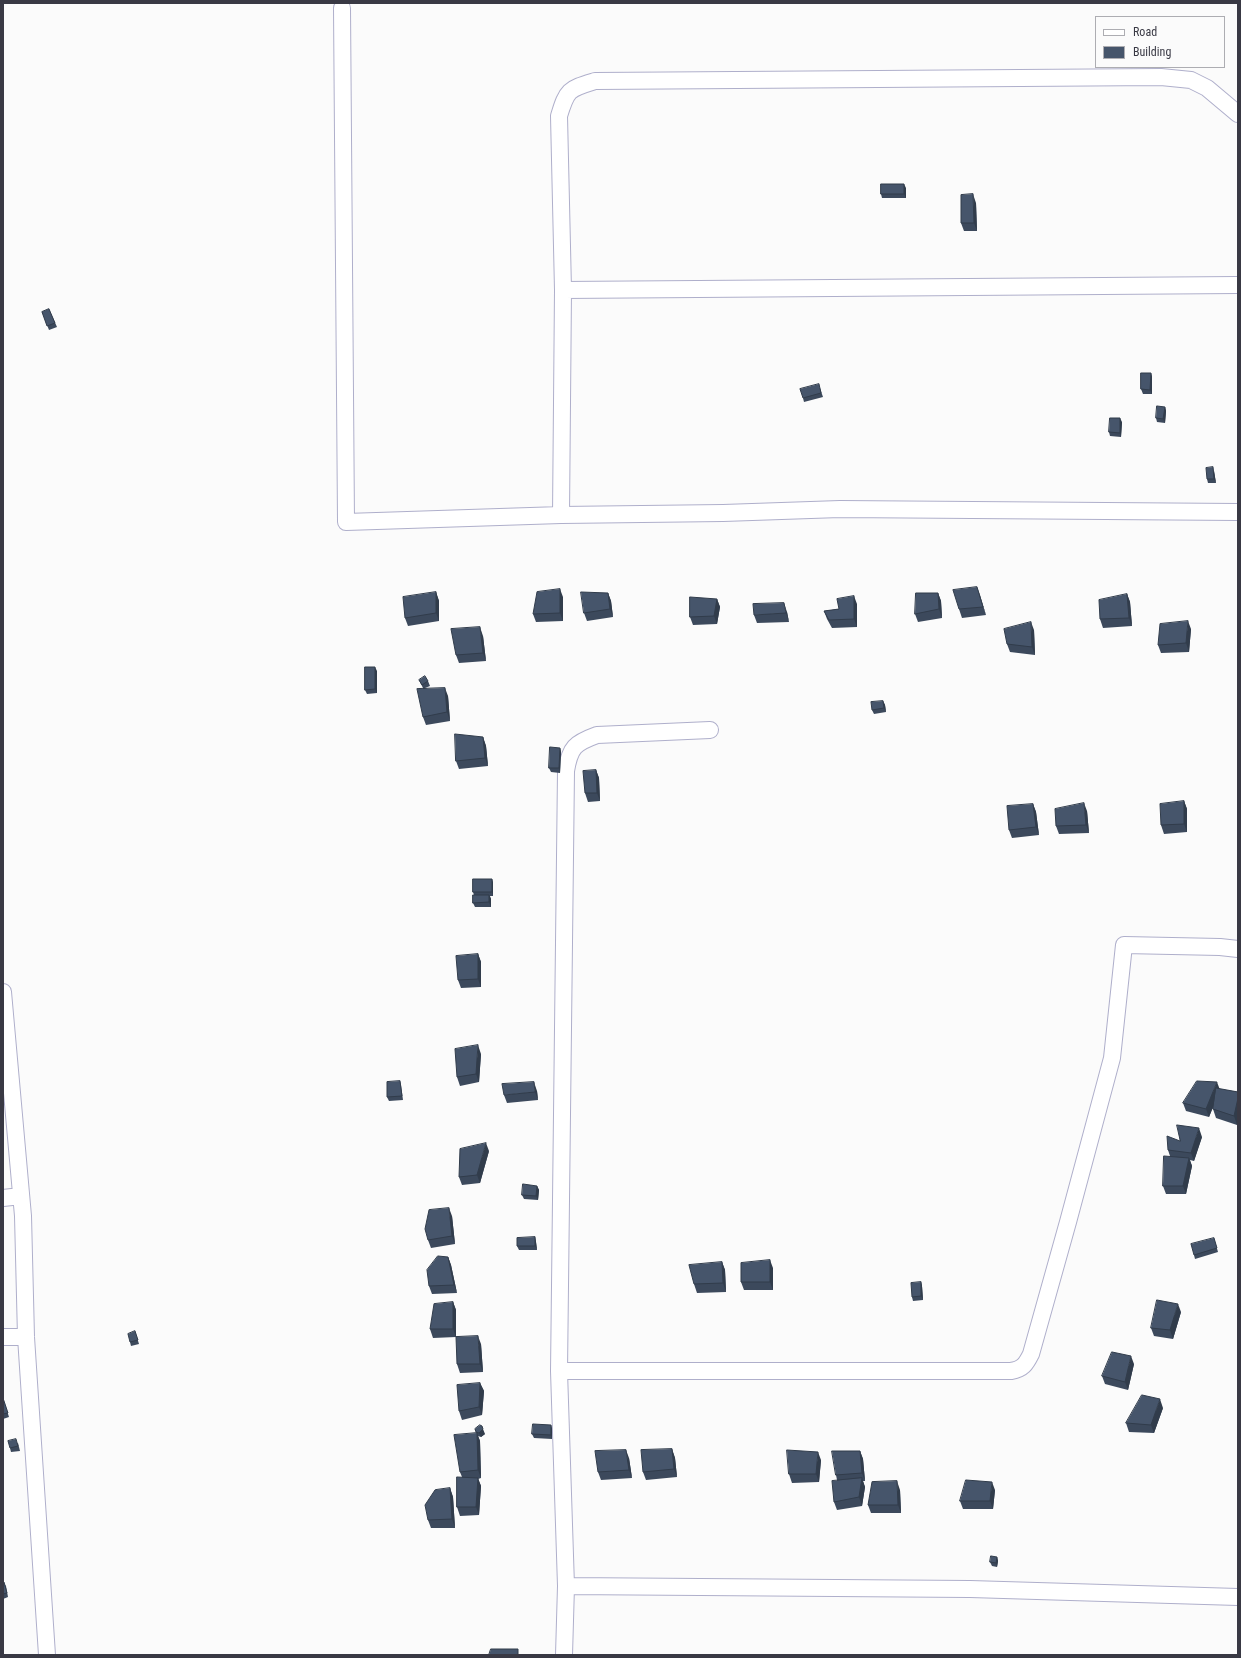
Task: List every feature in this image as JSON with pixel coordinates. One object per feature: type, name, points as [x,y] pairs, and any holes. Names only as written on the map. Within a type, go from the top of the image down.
[{"type":"street","points":[[342,8],[346,522],[560,514],[723,513],[840,509],[1238,512]]},
{"type":"street","points":[[560,514],[563,290],[559,116],[564,97],[575,87],[595,81],[1161,77],[1192,80],[1207,88],[1238,114]]},
{"type":"street","points":[[563,290],[1238,285]]},
{"type":"street","points":[[564,1655],[566,1586],[559,1371],[566,770],[569,756],[579,742],[597,735],[710,730]]},
{"type":"street","points":[[559,1371],[1019,1370],[1025,1365],[1031,1354],[1112,1058],[1124,945],[1220,947],[1238,949]]},
{"type":"street","points":[[3,992],[5,1055],[23,1216],[26,1336],[47,1655]]},
{"type":"street","points":[[3,1198],[21,1196]]},
{"type":"street","points":[[3,1337],[26,1336]]},
{"type":"street","points":[[566,1586],[970,1589],[1238,1597]]},
{"type":"building","points":[[881,184],[904,184],[904,194],[881,194]]},
{"type":"building","points":[[973,194],[974,223],[961,223],[961,195]]},
{"type":"building","points":[[49,309],[55,323],[47,326],[42,312]]},
{"type":"building","points":[[1141,373],[1151,373],[1150,390],[1141,389]]},
{"type":"building","points":[[819,384],[821,393],[803,398],[800,389]]},
{"type":"building","points":[[1157,406],[1165,407],[1163,419],[1156,418]]},
{"type":"building","points":[[1110,418],[1120,418],[1120,433],[1109,432]]},
{"type":"building","points":[[1213,467],[1214,479],[1207,479],[1206,468]]},
{"type":"building","points":[[977,587],[983,607],[959,609],[953,590]]},
{"type":"building","points":[[560,589],[560,613],[533,614],[537,592]]},
{"type":"building","points":[[436,592],[436,613],[405,618],[403,597]]},
{"type":"building","points":[[581,592],[608,593],[610,609],[584,613]]},
{"type":"building","points":[[916,593],[938,593],[939,609],[915,614]]},
{"type":"building","points":[[1127,594],[1129,618],[1100,619],[1099,600]]},
{"type":"building","points":[[854,596],[854,619],[829,620],[824,611],[839,609],[837,599]]},
{"type":"building","points":[[690,597],[717,599],[714,616],[690,617]]},
{"type":"building","points":[[784,603],[786,613],[754,615],[753,604]]},
{"type":"building","points":[[1188,621],[1186,643],[1158,645],[1160,624]]},
{"type":"building","points":[[1031,622],[1032,647],[1007,644],[1004,629]]},
{"type":"building","points":[[480,627],[483,653],[456,655],[451,629]]},
{"type":"building","points":[[365,667],[375,667],[375,689],[365,690]]},
{"type":"building","points":[[425,676],[428,681],[422,685],[419,680]]},
{"type":"building","points":[[445,688],[447,712],[423,717],[417,689]]},
{"type":"building","points":[[883,701],[884,708],[872,710],[871,702]]},
{"type":"building","points":[[455,734],[483,737],[485,758],[456,761]]},
{"type":"building","points":[[550,747],[560,748],[559,768],[549,768]]},
{"type":"building","points":[[596,770],[597,793],[585,793],[583,771]]},
{"type":"building","points":[[1184,801],[1184,824],[1161,825],[1160,804]]},
{"type":"building","points":[[1084,803],[1086,825],[1056,826],[1055,809]]},
{"type":"building","points":[[1033,804],[1036,827],[1009,830],[1007,806]]},
{"type":"building","points":[[473,879],[492,879],[492,892],[473,892]]},
{"type":"building","points":[[473,895],[489,895],[489,902],[473,903]]},
{"type":"building","points":[[478,954],[478,979],[458,980],[456,956]]},
{"type":"building","points":[[478,1045],[476,1074],[457,1077],[455,1049]]},
{"type":"building","points":[[400,1081],[402,1096],[387,1097],[387,1082]]},
{"type":"building","points":[[1197,1081],[1217,1082],[1206,1109],[1183,1103]]},
{"type":"building","points":[[534,1082],[535,1092],[504,1095],[502,1084]]},
{"type":"building","points":[[1216,1088],[1238,1092],[1234,1116],[1213,1109]]},
{"type":"building","points":[[1177,1125],[1199,1128],[1191,1153],[1168,1150],[1167,1136],[1180,1141]]},
{"type":"building","points":[[486,1143],[477,1175],[459,1177],[460,1149]]},
{"type":"building","points":[[1164,1156],[1189,1158],[1183,1186],[1163,1186]]},
{"type":"building","points":[[523,1184],[537,1186],[536,1196],[522,1195]]},
{"type":"building","points":[[449,1208],[452,1236],[428,1240],[425,1229],[429,1210]]},
{"type":"building","points":[[535,1237],[535,1246],[517,1246],[517,1238]]},
{"type":"building","points":[[1214,1238],[1217,1248],[1194,1255],[1191,1244]]},
{"type":"building","points":[[438,1256],[448,1257],[454,1285],[429,1286],[427,1270]]},
{"type":"building","points":[[770,1260],[770,1282],[741,1282],[741,1263]]},
{"type":"building","points":[[722,1262],[723,1283],[694,1284],[689,1265]]},
{"type":"building","points":[[921,1282],[921,1296],[912,1297],[911,1283]]},
{"type":"building","points":[[1157,1300],[1178,1304],[1170,1330],[1151,1328]]},
{"type":"building","points":[[453,1302],[453,1329],[430,1329],[434,1304]]},
{"type":"building","points":[[135,1331],[138,1340],[130,1342],[128,1334]]},
{"type":"building","points":[[478,1336],[480,1364],[457,1364],[456,1337]]},
{"type":"building","points":[[1112,1352],[1131,1356],[1125,1382],[1102,1376]]},
{"type":"building","points":[[480,1383],[479,1407],[459,1411],[457,1385]]},
{"type":"building","points":[[1142,1395],[1160,1399],[1151,1425],[1126,1423]]},
{"type":"building","points":[[3,1398],[8,1413],[3,1414]]},
{"type":"building","points":[[533,1424],[551,1425],[551,1435],[532,1434]]},
{"type":"building","points":[[480,1425],[483,1429],[479,1433],[476,1432],[475,1429]]},
{"type":"building","points":[[477,1433],[478,1470],[460,1472],[454,1435]]},
{"type":"building","points":[[16,1439],[18,1446],[10,1448],[8,1441]]},
{"type":"building","points":[[672,1449],[674,1469],[643,1472],[641,1450]]},
{"type":"building","points":[[626,1450],[629,1470],[598,1472],[595,1451]]},
{"type":"building","points":[[787,1450],[818,1452],[816,1474],[789,1474]]},
{"type":"building","points":[[832,1451],[860,1451],[862,1473],[836,1475]]},
{"type":"building","points":[[457,1477],[478,1478],[476,1507],[457,1507]]},
{"type":"building","points":[[862,1478],[859,1497],[834,1502],[832,1481]]},
{"type":"building","points":[[966,1480],[992,1482],[990,1501],[960,1501]]},
{"type":"building","points":[[897,1481],[898,1505],[868,1505],[872,1482]]},
{"type":"building","points":[[450,1488],[452,1519],[428,1520],[425,1505],[435,1490]]},
{"type":"building","points":[[991,1556],[997,1557],[996,1563],[990,1562]]},
{"type":"building","points":[[3,1582],[7,1593],[3,1594]]},
{"type":"building","points":[[491,1649],[518,1649],[518,1655],[489,1655]]}]
